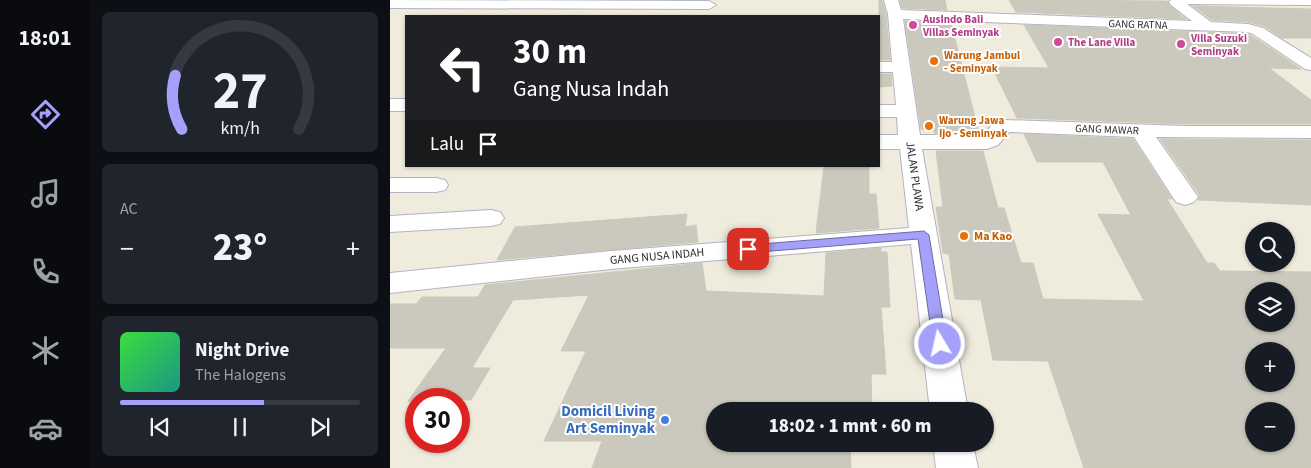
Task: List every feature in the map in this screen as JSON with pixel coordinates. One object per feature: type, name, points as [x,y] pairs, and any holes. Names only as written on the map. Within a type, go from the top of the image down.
[{"type":"street","name":"GANG RATNA","points":[[1207,26],[1176,2],[1187,0],[1311,1]]},
{"type":"street","points":[[390,4],[709,5]]},
{"type":"street","points":[[1023,20],[1023,14],[1030,6]]},
{"type":"street","name":"GANG RATNA","points":[[893,7],[1023,20],[1207,26]]},
{"type":"street","name":"JALAN PLAWA","points":[[893,7],[889,54],[906,111],[948,402]]},
{"type":"street","points":[[1207,26],[1248,28],[1258,31],[1311,65]]},
{"type":"street","points":[[390,105],[405,105]]},
{"type":"street","points":[[880,111],[906,111]]},
{"type":"street","name":"GANG MAWAR","points":[[880,142],[988,142],[993,140],[999,129],[1006,126],[1311,132]]},
{"type":"street","points":[[1140,130],[1185,197]]},
{"type":"street","points":[[390,186],[436,185]]},
{"type":"street","points":[[390,224],[491,218]]},
{"type":"street","name":"GANG NUSA INDAH","points":[[390,283],[611,260],[924,235]]},
{"type":"street","points":[[954,452],[957,468]]},
{"type":"building","points":[[879,0],[882,0],[886,14],[890,60],[880,60]]},
{"type":"building","points":[[900,0],[945,0],[947,10],[902,8]]},
{"type":"building","points":[[1009,0],[1167,1],[1170,6],[1186,19],[1016,12]]},
{"type":"building","points":[[1193,6],[1311,9],[1311,38],[1282,38],[1264,26],[1248,22],[1212,20]]},
{"type":"building","points":[[905,21],[951,23],[979,133],[934,133],[934,130],[921,129]]},
{"type":"building","points":[[1024,25],[1247,34],[1301,69],[1269,68],[1311,100],[1311,124],[1186,124],[1017,118],[992,67],[1049,68]]},
{"type":"building","points":[[880,74],[891,74],[892,86],[880,87]]},
{"type":"building","points":[[1024,134],[1133,139],[1172,199],[1167,199],[1207,263],[1214,263],[1220,271],[1311,272],[1311,468],[1084,468],[1048,361],[993,360],[981,300],[955,299],[949,254],[943,253],[936,207],[943,207],[936,151],[983,151],[998,208],[1004,208],[1021,263],[1033,263],[1043,299],[1144,301],[1098,214],[1131,215],[1103,162],[1037,162]]},
{"type":"building","points":[[1160,139],[1311,140],[1311,205],[1198,200],[1200,196]]},
{"type":"building","points":[[824,167],[869,167],[869,194],[876,194],[879,228],[816,233]]},
{"type":"building","points":[[687,214],[685,227],[696,225],[698,242],[497,260],[515,227]]},
{"type":"building","points":[[881,248],[881,252],[887,252],[890,307],[881,307],[886,374],[871,374],[872,402],[706,402],[706,452],[850,452],[851,468],[592,468],[602,441],[544,441],[586,351],[561,351],[589,295],[513,300],[472,368],[490,368],[471,400],[470,388],[417,388],[446,348],[390,348],[390,304],[416,304],[422,297],[478,297],[485,285],[702,263],[706,291],[824,296],[826,253]]},
{"type":"place","name":"AusIndo Bali Villas Seminyak","points":[[913,25]]},
{"type":"place","name":"The Lane Villa","points":[[1058,42]]},
{"type":"place","name":"Villa Suzuki Seminyak","points":[[1181,44]]},
{"type":"place","name":"Warung Jambul - Seminyak","points":[[934,61]]},
{"type":"place","name":"Warung Jawa Ijo - Seminyak","points":[[929,126]]},
{"type":"place","name":"Ma Kao","points":[[964,236]]},
{"type":"place","name":"Domicil Living Art Seminyak","points":[[665,420]]},
{"type":"route","points":[[748,249],[924,235],[940,344]]}]
